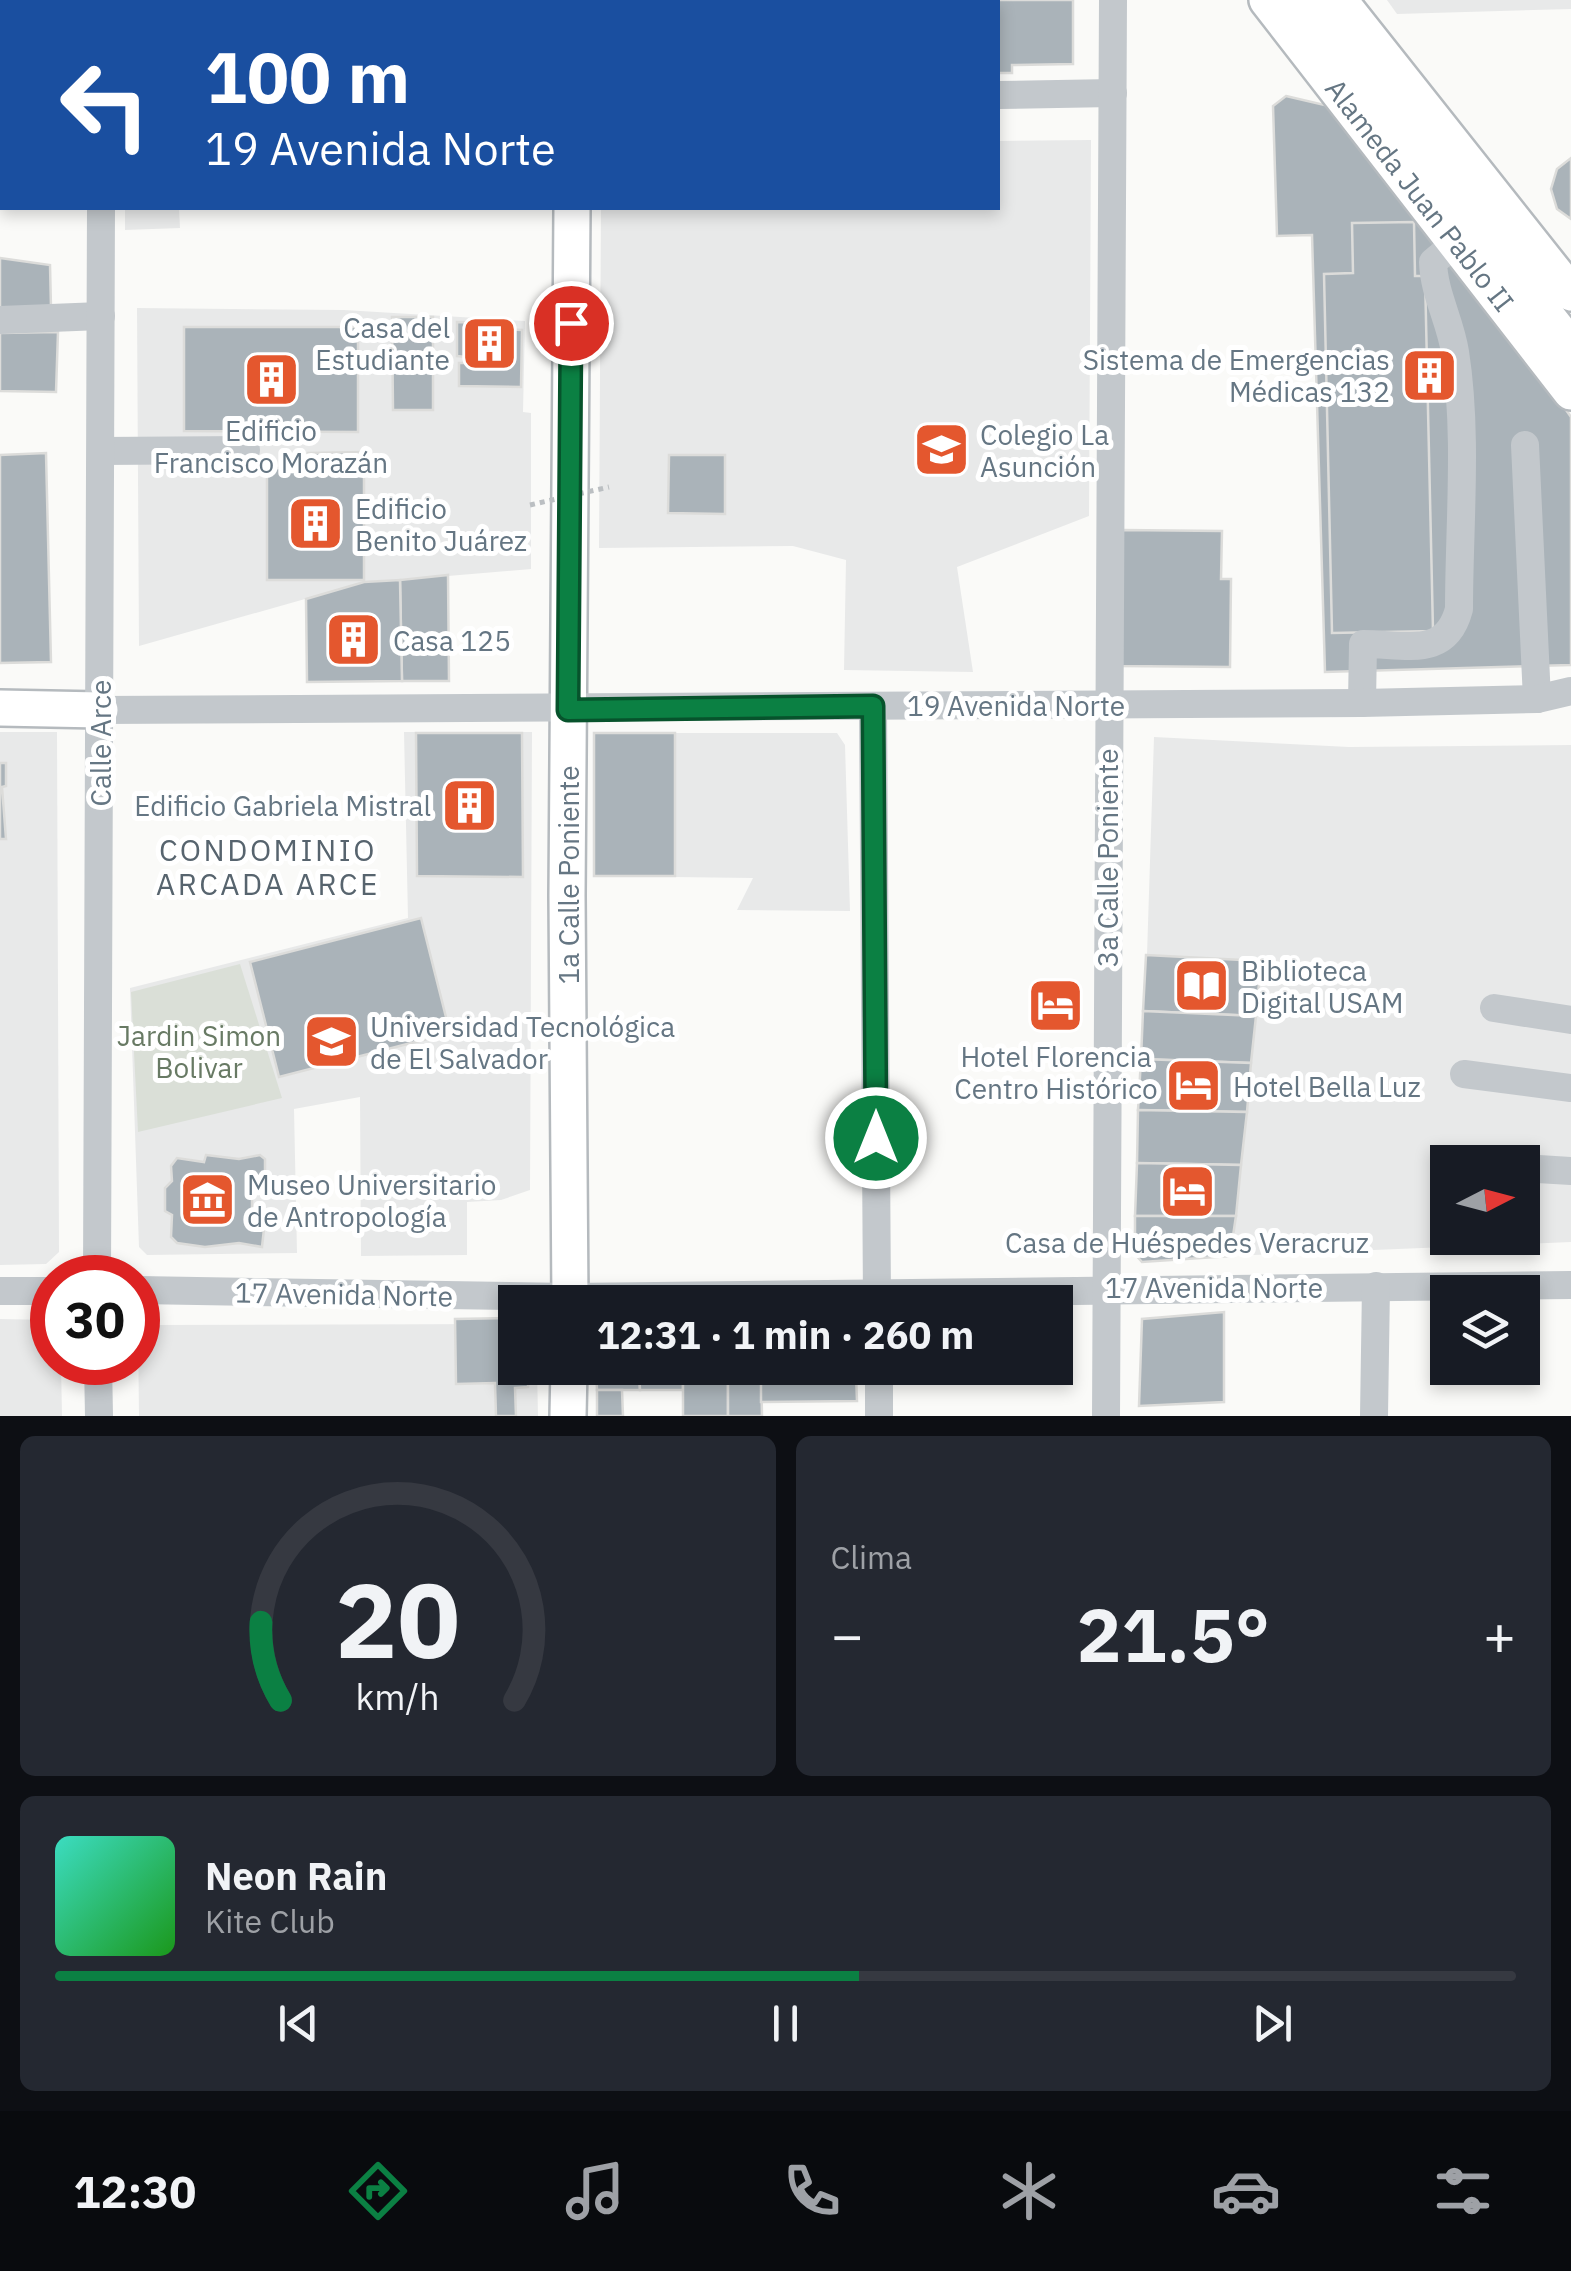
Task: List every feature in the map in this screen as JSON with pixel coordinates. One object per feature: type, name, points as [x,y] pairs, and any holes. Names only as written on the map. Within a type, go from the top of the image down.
[{"type":"main road","name":"Alameda Juan Pablo II","points":[[1267,0],[1571,392]]},
{"type":"main road","points":[[1300,0],[1571,347]]},
{"type":"main road","name":"Alameda Juan Pablo II","points":[[1339,0],[1571,293]]},
{"type":"main road","name":"1a Calle Poniente","points":[[570,1285],[568,710],[572,210]]},
{"type":"main road","points":[[0,708],[100,710]]},
{"type":"main road","points":[[568,1416],[569,1385]]},
{"type":"street","name":"3a Calle Poniente","points":[[1106,1416],[1113,0]]},
{"type":"street","points":[[1000,95],[1112,93]]},
{"type":"street","name":"Calle Arce","points":[[97,1255],[101,210]]},
{"type":"street","points":[[1362,704],[1362,644],[1438,643],[1453,632],[1459,609],[1458,386],[1455,348],[1434,288],[1433,262],[1457,242]]},
{"type":"street","points":[[0,320],[101,316]]},
{"type":"street","points":[[1524,444],[1537,698]]},
{"type":"street","points":[[100,450],[246,450]]},
{"type":"street","name":"19 Avenida Norte","points":[[100,710],[1362,704],[1537,698],[1571,691]]},
{"type":"street","points":[[873,706],[877,1285]]},
{"type":"street","points":[[1494,1008],[1571,1020]]},
{"type":"street","points":[[1464,1074],[1571,1088]]},
{"type":"street","points":[[1540,1169],[1571,1171]]},
{"type":"street","points":[[1374,1416],[1376,1286]]},
{"type":"street","name":"17 Avenida Norte","points":[[1073,1290],[1571,1286]]},
{"type":"street","points":[[0,1291],[30,1290]]},
{"type":"street","name":"17 Avenida Norte","points":[[160,1291],[498,1298]]},
{"type":"street","points":[[98,1385],[99,1416]]},
{"type":"street","points":[[879,1385],[880,1416]]},
{"type":"path","points":[[530,505],[608,487]]},
{"type":"shaded area","points":[[1387,0],[1571,0],[1571,9],[1397,14]]},
{"type":"shaded area","name":"Colegio La Asunción","points":[[1091,140],[1089,516],[957,567],[973,672],[844,670],[846,560],[793,546],[599,548],[601,210],[1000,210],[1000,141]]},
{"type":"shaded area","points":[[125,210],[179,210],[180,228],[125,230]]},
{"type":"shaded area","points":[[137,308],[344,310],[525,321],[523,412],[531,413],[531,569],[448,576],[449,681],[307,682],[305,599],[139,646]]},
{"type":"shaded area","points":[[0,732],[57,732],[59,1252],[30,1255],[30,1264],[0,1265]]},
{"type":"shaded area","name":"Universidad Tecnológica de El Salvador","points":[[404,732],[532,732],[530,1190],[501,1200],[467,1202],[467,1255],[361,1256],[360,1097],[294,1109],[297,1253],[147,1255],[139,1247],[130,988],[408,918]]},
{"type":"shaded area","points":[[594,733],[837,733],[845,745],[850,911],[737,910],[753,878],[594,876]]},
{"type":"shaded area","points":[[1154,737],[1349,747],[1571,745],[1571,1242],[1540,1243],[1540,1145],[1430,1145],[1430,1248],[1230,1256],[1261,961],[1147,955]]},
{"type":"shaded area","points":[[0,1319],[30,1320],[30,1385],[61,1385],[62,1416],[0,1416]]},
{"type":"shaded area","points":[[498,1324],[498,1385],[537,1385],[538,1416],[139,1416],[139,1385],[160,1385],[160,1325]]},
{"type":"green space","name":"Jardin Simon Bolivar","points":[[240,964],[282,1098],[138,1132],[131,992]]},
{"type":"building","points":[[1000,0],[1073,0],[1073,64],[1012,65],[1012,73],[1000,73]]},
{"type":"building","name":"Sistema de Emergencias Médicas 132","points":[[1286,96],[1329,106],[1513,334],[1571,417],[1571,665],[1325,672],[1312,235],[1277,236],[1273,106]]},
{"type":"building","points":[[1571,158],[1571,219],[1557,209],[1551,189],[1557,169]]},
{"type":"building","points":[[1414,222],[1415,276],[1425,276],[1433,631],[1332,633],[1324,274],[1353,273],[1352,223]]},
{"type":"building","points":[[0,258],[50,265],[51,308],[0,310]]},
{"type":"building","points":[[392,317],[433,317],[433,410],[393,410]]},
{"type":"building","name":"Casa del Estudiante","points":[[457,322],[503,323],[503,329],[522,330],[521,387],[459,386],[459,363],[466,363],[467,357],[457,356]]},
{"type":"building","name":"Edificio Francisco Morazán","points":[[184,327],[358,327],[358,432],[184,431]]},
{"type":"building","points":[[58,332],[56,392],[0,391],[0,333]]},
{"type":"building","name":"Edificio Benito Juárez","points":[[364,452],[364,580],[267,580],[267,468],[308,468],[308,453]]},
{"type":"building","points":[[46,453],[51,662],[0,663],[0,455]]},
{"type":"building","points":[[669,455],[725,455],[725,514],[668,513]]},
{"type":"building","points":[[1122,530],[1222,531],[1221,579],[1231,579],[1230,667],[1121,666]]},
{"type":"building","points":[[448,575],[449,681],[402,681],[400,580]]},
{"type":"building","name":"Casa 125","points":[[400,580],[402,681],[307,682],[306,599],[364,582]]},
{"type":"building","name":"Edificio Gabriela Mistral","points":[[416,733],[522,733],[523,877],[417,876]]},
{"type":"building","points":[[594,733],[675,733],[675,876],[594,876]]},
{"type":"building","points":[[0,763],[6,763],[6,786],[2,787],[6,839],[0,839]]},
{"type":"building","points":[[421,918],[450,1033],[279,1077],[250,962]]},
{"type":"building","name":"Biblioteca Digital USAM","points":[[1146,955],[1261,961],[1256,1016],[1143,1011]]},
{"type":"building","points":[[1143,1011],[1256,1016],[1251,1063],[1141,1059]]},
{"type":"building","name":"Hotel Bella Luz","points":[[1141,1059],[1251,1063],[1247,1112],[1138,1110]]},
{"type":"building","points":[[1138,1110],[1247,1112],[1241,1165],[1137,1163]]},
{"type":"building","name":"Museo Universitario de Antropología","points":[[206,1155],[239,1159],[260,1155],[265,1159],[265,1181],[252,1185],[252,1217],[265,1220],[262,1247],[239,1243],[205,1247],[177,1243],[171,1237],[172,1215],[165,1211],[165,1188],[172,1181],[171,1166],[177,1158],[204,1162]]},
{"type":"building","name":"Casa de Huéspedes Veracruz","points":[[1137,1163],[1241,1165],[1236,1216],[1135,1216]]},
{"type":"building","points":[[1135,1216],[1236,1216],[1230,1256],[1142,1262],[1135,1254]]},
{"type":"building","points":[[1224,1312],[1224,1402],[1139,1406],[1142,1319]]},
{"type":"building","points":[[498,1318],[498,1385],[528,1385],[515,1388],[516,1416],[496,1416],[495,1383],[456,1384],[455,1319]]},
{"type":"building","points":[[597,1385],[640,1385],[640,1390],[597,1390]]},
{"type":"building","points":[[640,1385],[683,1385],[683,1390],[640,1390]]},
{"type":"building","points":[[683,1385],[728,1385],[728,1416],[683,1416]]},
{"type":"building","points":[[728,1385],[761,1385],[762,1416],[728,1416]]},
{"type":"building","points":[[761,1385],[856,1385],[857,1401],[761,1402]]},
{"type":"building","points":[[597,1390],[622,1390],[623,1416],[597,1416]]},
{"type":"place","name":"Casa del Estudiante","points":[[489,343]]},
{"type":"place","name":"Sistema de Emergencias Médicas 132","points":[[1429,375]]},
{"type":"place","name":"Edificio Francisco Morazán","points":[[271,379]]},
{"type":"place","name":"Colegio La Asunción","points":[[941,450]]},
{"type":"place","name":"Edificio Benito Juárez","points":[[316,524]]},
{"type":"place","name":"Casa 125","points":[[354,640]]},
{"type":"place","name":"Edificio Gabriela Mistral","points":[[470,805]]},
{"type":"place","name":"Biblioteca Digital USAM","points":[[1202,986]]},
{"type":"place","name":"Hotel Florencia Centro Histórico","points":[[1056,1005]]},
{"type":"place","name":"Universidad Tecnológica de El Salvador","points":[[331,1042]]},
{"type":"place","name":"Hotel Bella Luz","points":[[1194,1086]]},
{"type":"place","name":"Casa de Huéspedes Veracruz","points":[[1187,1191]]},
{"type":"place","name":"Museo Universitario de Antropología","points":[[208,1200]]},
{"type":"district","name":"CONDOMINIO ARCADA ARCE","points":[[268,866]]},
{"type":"route","points":[[571,323],[568,710],[873,706],[876,1138]]}]
